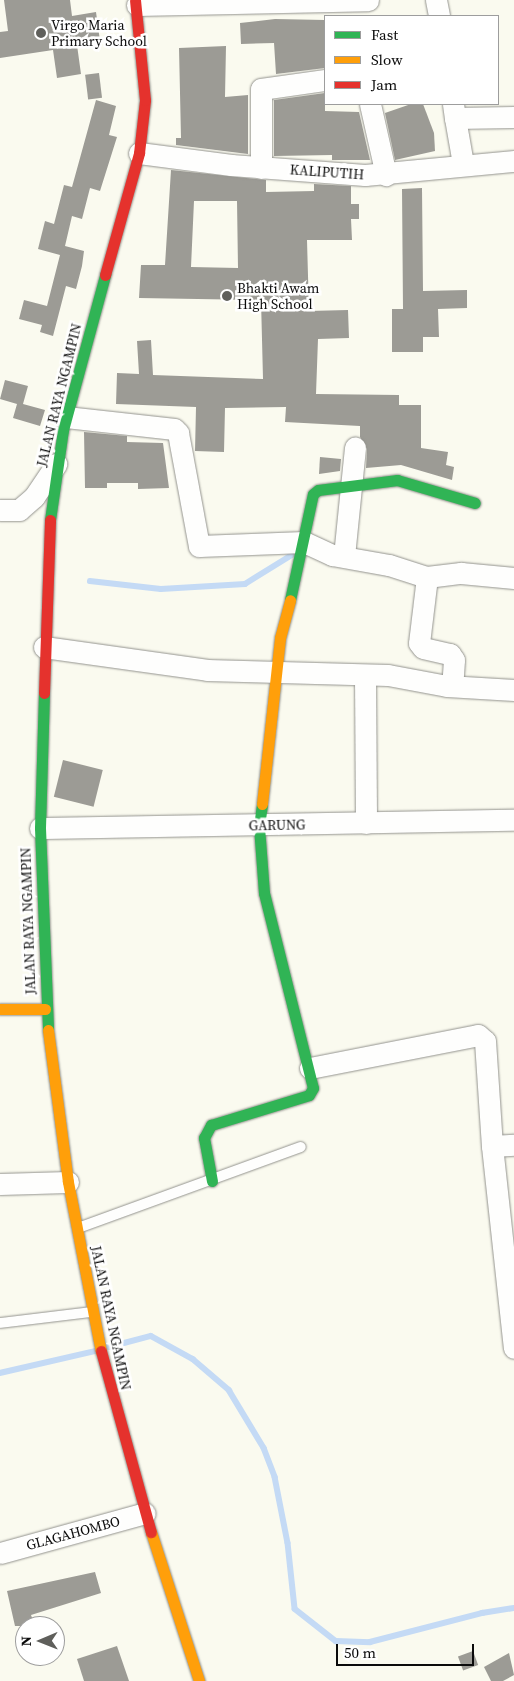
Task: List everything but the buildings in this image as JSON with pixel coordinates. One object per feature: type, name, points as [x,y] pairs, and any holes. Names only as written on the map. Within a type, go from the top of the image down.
[{"type":"main road","name":"JALAN RAYA NGAMPIN","points":[[136,3],[145,100],[139,153],[66,417],[56,464],[44,647],[40,828],[46,1009],[68,1182],[97,1335],[105,1370],[146,1513],[199,1681]]},
{"type":"main road","points":[[212,1182],[204,1138],[211,1125],[308,1095],[313,1088],[310,1068],[264,893],[259,826],[280,638],[299,566],[313,494],[397,480],[475,502]]},
{"type":"main road","points":[[0,1009],[46,1009]]},
{"type":"street","points":[[436,0],[439,15]]},
{"type":"street","points":[[136,3],[361,6]]},
{"type":"street","points":[[261,168],[261,90],[324,80]]},
{"type":"street","points":[[370,105],[386,175]]},
{"type":"street","points":[[463,164],[454,111],[514,116]]},
{"type":"street","name":"KALIPUTIH","points":[[139,153],[261,168],[386,175],[463,164],[514,161]]},
{"type":"street","points":[[66,417],[174,429],[178,433],[199,546],[304,542],[332,555],[344,556],[427,583],[461,573],[514,578]]},
{"type":"street","points":[[344,556],[353,486],[355,448]]},
{"type":"street","points":[[0,510],[19,510],[34,497],[56,464]]},
{"type":"street","points":[[427,583],[419,643],[423,648],[450,654],[454,660],[452,686]]},
{"type":"street","points":[[44,647],[173,667],[275,673],[365,675],[452,686],[514,690]]},
{"type":"street","points":[[365,675],[366,823]]},
{"type":"street","name":"GARUNG","points":[[40,828],[259,826],[514,820]]},
{"type":"street","points":[[310,1068],[478,1034],[485,1041],[492,1146],[514,1348]]},
{"type":"street","points":[[492,1146],[514,1145]]},
{"type":"street","points":[[0,1184],[68,1182]]},
{"type":"street","name":"GLAGAHOMBO","points":[[0,1553],[146,1513]]},
{"type":"lane","points":[[76,1228],[212,1182],[301,1147]]},
{"type":"lane","points":[[0,1324],[92,1312]]},
{"type":"waterway","points":[[90,581],[161,589],[245,584],[292,555]]},
{"type":"waterway","points":[[109,1347],[151,1336],[193,1359],[229,1390],[264,1448],[275,1477],[288,1543],[295,1609],[336,1641],[370,1642],[482,1613],[514,1608]]},
{"type":"waterway","points":[[0,1373],[95,1351]]},
{"type":"traffic: fast","points":[[50,520],[63,430],[105,275]]},
{"type":"traffic: fast","points":[[290,600],[313,494],[318,490],[397,480],[475,503]]},
{"type":"traffic: fast","points":[[44,693],[40,828],[48,1030]]},
{"type":"traffic: fast","points":[[212,1181],[204,1138],[211,1125],[309,1095],[313,1088],[264,893],[259,826],[262,804]]},
{"type":"traffic: slow","points":[[262,804],[280,638],[290,600]]},
{"type":"traffic: slow","points":[[0,1009],[45,1009]]},
{"type":"traffic: slow","points":[[48,1030],[68,1182],[101,1351]]},
{"type":"traffic: slow","points":[[151,1532],[199,1681]]},
{"type":"traffic: jam","points":[[105,275],[139,153],[145,100],[135,0]]},
{"type":"traffic: jam","points":[[44,693],[50,520]]},
{"type":"traffic: jam","points":[[101,1351],[151,1532]]},
{"type":"place","name":"Virgo Maria Primary School","points":[[41,33]]},
{"type":"place","name":"Bhakti Awam High School","points":[[227,296]]}]
